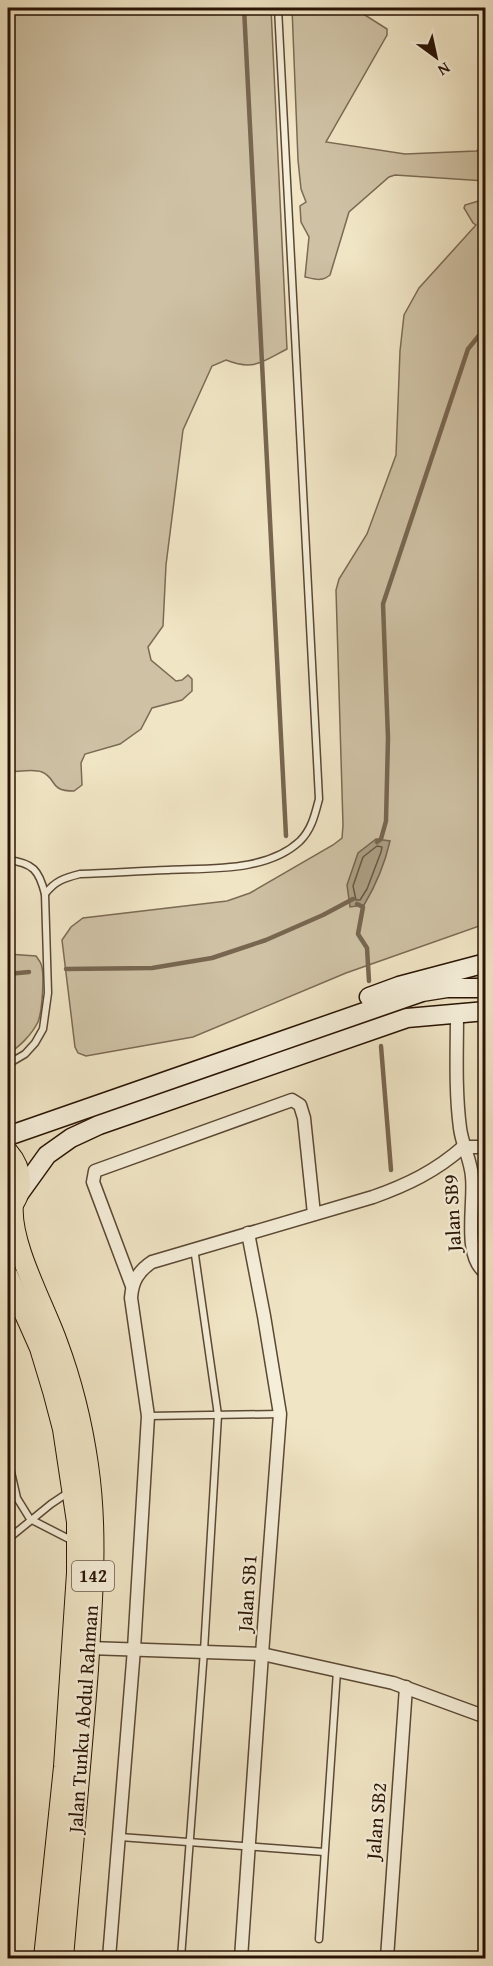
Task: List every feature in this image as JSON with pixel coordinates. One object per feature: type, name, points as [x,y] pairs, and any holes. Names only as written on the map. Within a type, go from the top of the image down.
[{"type":"main road","points":[[233,1058],[315,1017],[399,986],[486,963]]},
{"type":"main road","points":[[8,1137],[422,992],[447,988],[486,988]]},
{"type":"main road","points":[[13,1203],[47,1155],[71,1138],[99,1125],[406,1018],[486,1011]]},
{"type":"main road","name":"142","points":[[8,1152],[19,1170],[21,1182],[13,1203]]},
{"type":"main road","name":"Jalan Tunku Abdul Rahman","points":[[13,1203],[15,1232],[24,1261],[72,1385],[83,1433],[93,1508],[94,1555],[89,1648],[80,1779],[63,1959]]},
{"type":"main road","name":"Jalan Tunku Abdul Rahman","points":[[8,1276],[40,1348],[50,1380],[63,1429],[77,1522],[77,1573],[64,1767],[44,1959]]},
{"type":"street","name":"Jalan SB9","points":[[457,1013],[458,1109],[463,1147],[472,1177],[472,1245],[478,1267],[486,1273]]},
{"type":"street","points":[[132,1286],[93,1182],[95,1171],[292,1100],[300,1105],[304,1118],[314,1214]]},
{"type":"street","points":[[113,1958],[148,1416],[130,1298],[132,1286],[143,1268],[152,1262],[402,1187],[436,1168],[463,1147],[486,1147]]},
{"type":"street","name":"Jalan SB1","points":[[242,1959],[261,1654],[280,1413],[248,1233]]},
{"type":"street","points":[[89,1648],[261,1654],[406,1687],[486,1717]]},
{"type":"street","name":"Jalan SB2","points":[[387,1959],[406,1687]]},
{"type":"lane","points":[[45,894],[53,884],[80,874],[237,866],[267,859],[287,851],[302,839],[313,822],[319,799],[278,8]]},
{"type":"lane","points":[[8,860],[25,862],[36,871],[45,894],[48,993],[43,1029],[25,1054],[8,1064]]},
{"type":"lane","points":[[181,1959],[204,1651],[218,1415],[194,1248]]},
{"type":"lane","points":[[148,1416],[280,1413]]},
{"type":"lane","points":[[8,1459],[16,1498],[30,1519],[76,1543]]},
{"type":"lane","points":[[8,1539],[30,1519],[73,1490]]},
{"type":"lane","points":[[319,1939],[337,1671]]},
{"type":"lane","points":[[120,1837],[324,1852]]},
{"type":"shaded area","points":[[8,8],[271,8],[287,349],[258,364],[244,365],[226,360],[212,366],[183,430],[166,565],[163,626],[148,647],[151,660],[176,681],[188,675],[192,679],[192,691],[182,700],[152,708],[141,729],[120,744],[85,754],[81,763],[82,785],[74,791],[60,789],[47,775],[39,771],[8,772],[8,270],[13,269],[8,158]]},
{"type":"shaded area","points":[[292,8],[354,8],[387,29],[387,35],[326,142],[405,154],[476,151],[485,148],[485,181],[395,175],[389,177],[349,212],[330,275],[321,279],[305,277],[309,237],[301,222],[300,206],[306,202],[301,189],[298,160]]},
{"type":"shaded area","points":[[485,199],[485,924],[346,973],[193,1037],[86,1056],[78,1053],[75,1047],[62,940],[71,927],[83,918],[227,901],[250,893],[342,838],[336,590],[339,579],[367,534],[396,455],[400,351],[404,315],[419,288],[476,225],[464,208],[465,205]]},
{"type":"shaded area","points":[[8,954],[36,956],[41,964],[43,984],[38,1022],[25,1040],[8,1053]]},
{"type":"water","points":[[376,839],[390,841],[383,866],[364,905],[350,907],[347,885],[358,853]]},
{"type":"waterway","points":[[244,8],[286,836]]},
{"type":"waterway","points":[[377,842],[381,839],[386,821],[388,738],[383,604],[468,349],[486,327]]},
{"type":"waterway","points":[[66,969],[152,968],[212,958],[266,940],[353,899]]},
{"type":"waterway","points":[[357,904],[363,907],[358,934],[367,948],[369,981]]},
{"type":"waterway","points":[[8,974],[29,972]]},
{"type":"waterway","points":[[381,1046],[391,1170]]}]
